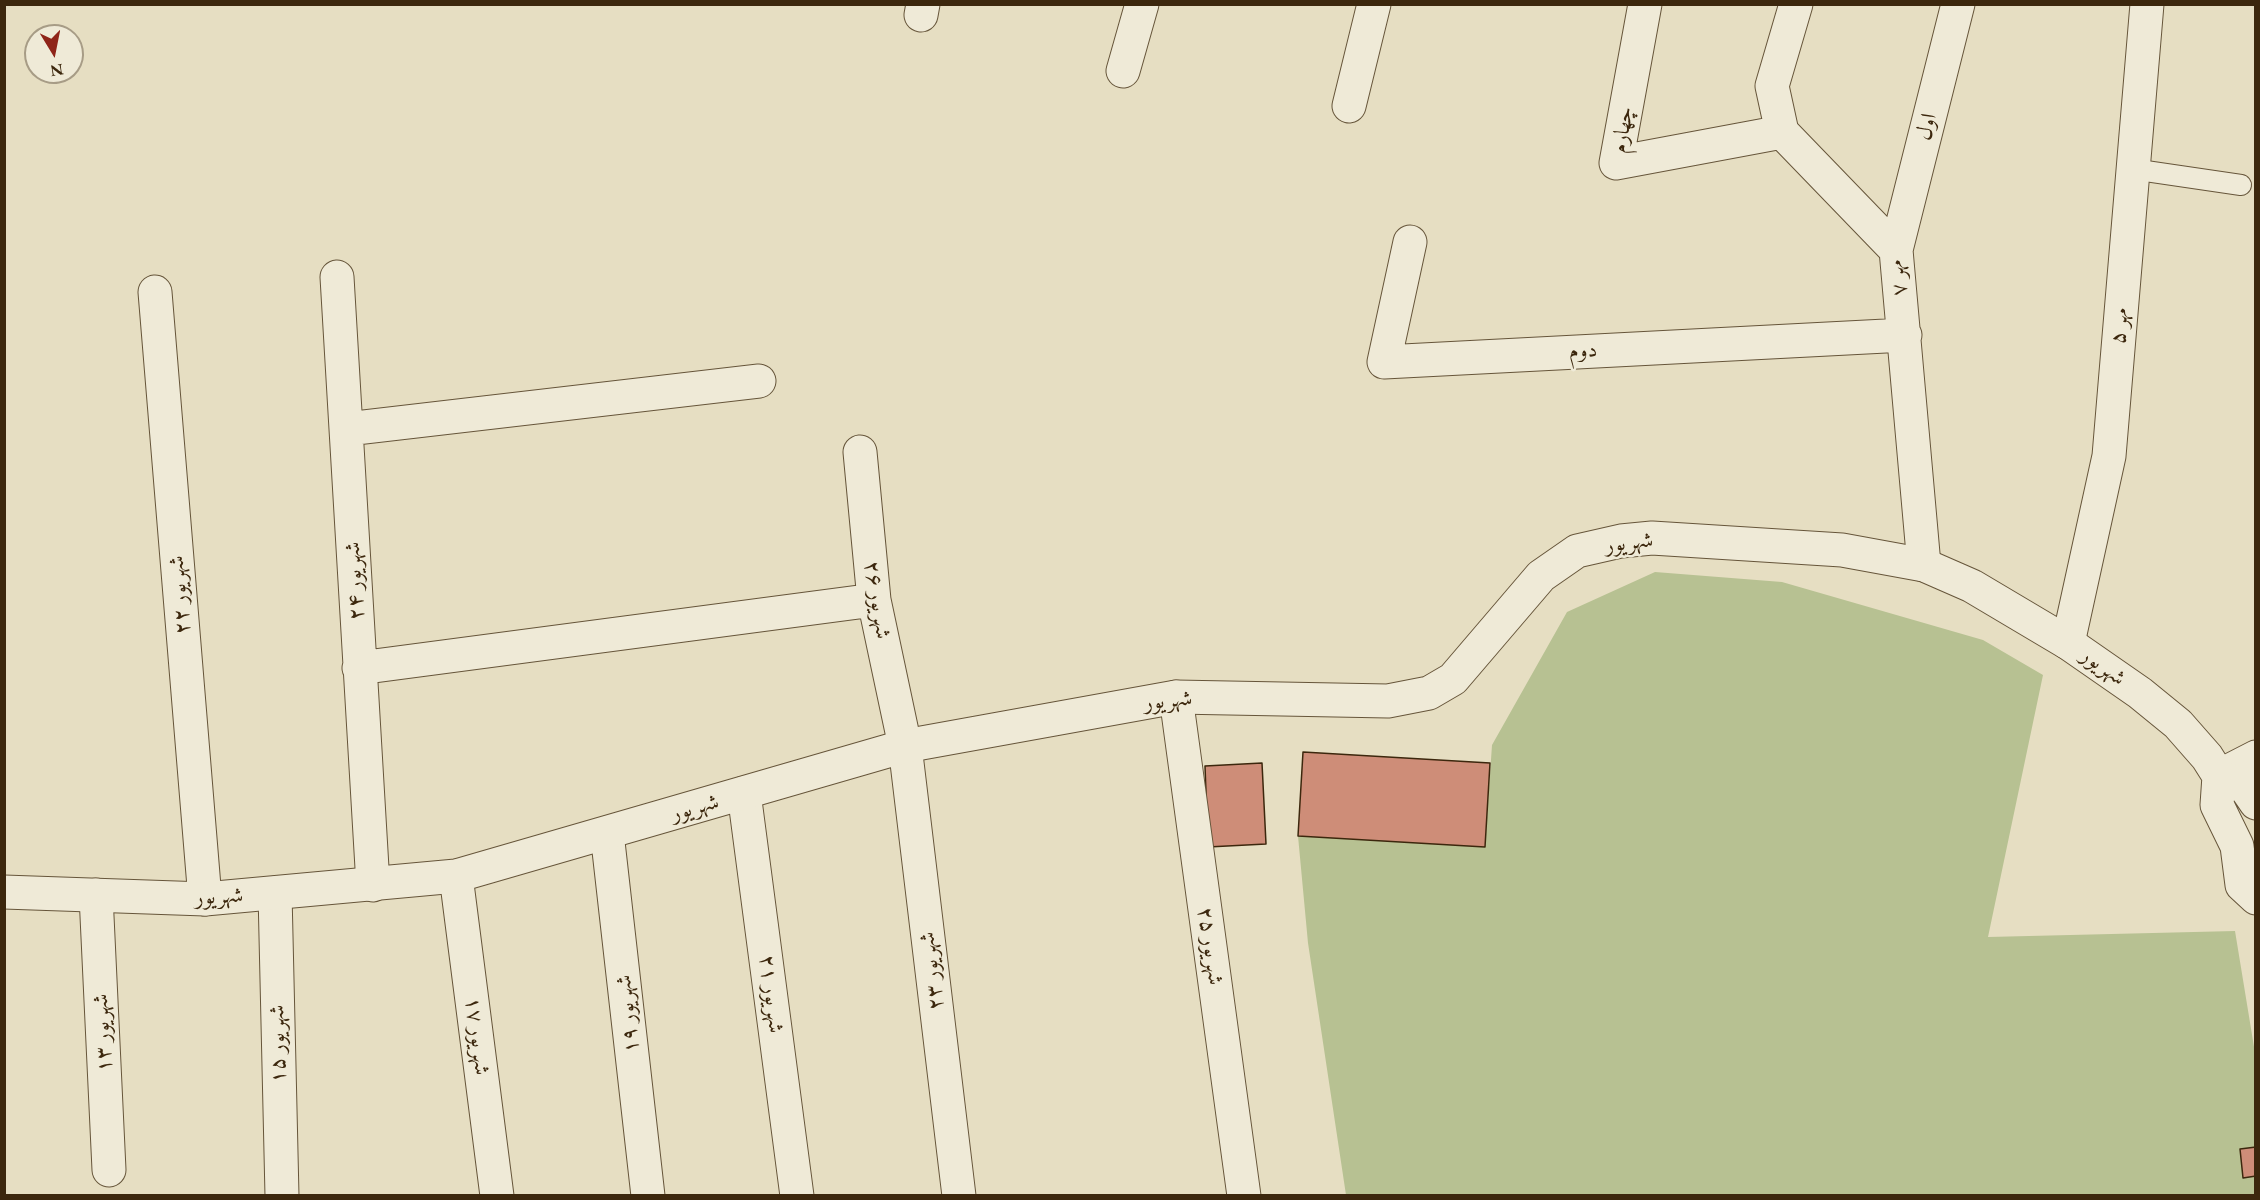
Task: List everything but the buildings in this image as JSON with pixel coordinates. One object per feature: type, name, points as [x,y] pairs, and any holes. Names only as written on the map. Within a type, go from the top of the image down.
[{"type":"street","points":[[1123,71],[1142,4]]},
{"type":"street","points":[[1349,106],[1374,4]]},
{"type":"street","name":"چهارم","points":[[1645,4],[1616,163],[1782,132]]},
{"type":"street","points":[[1782,132],[1772,86],[1796,4]]},
{"type":"street","name":"اول","points":[[1896,250],[1958,4]]},
{"type":"street","name":"مهر ۵","points":[[2068,643],[2109,456],[2147,4]]},
{"type":"street","name":"مهر ۷","points":[[1782,132],[1896,250],[1924,565]]},
{"type":"street","name":"دوم","points":[[1410,242],[1384,362],[1905,335]]},
{"type":"street","name":"شهریور ۲۴","points":[[337,277],[373,885]]},
{"type":"street","name":"شهریور ۲۲","points":[[155,292],[205,899]]},
{"type":"street","points":[[347,429],[759,381]]},
{"type":"street","name":"شهریور ۲۶","points":[[860,452],[874,600],[905,746]]},
{"type":"street","name":"شهریور","points":[[4,892],[205,899],[456,876],[905,746],[1176,697],[1388,701],[1429,693],[1453,679],[1541,576],[1577,551],[1621,541],[1652,538],[1842,550],[1924,565],[1972,586],[2068,643],[2140,693],[2178,724],[2207,757],[2219,776]]},
{"type":"street","points":[[360,668],[874,600]]},
{"type":"street","name":"شهریور ۲۵","points":[[1176,697],[1244,1196]]},
{"type":"street","name":"شهریور ۲۳","points":[[905,746],[959,1196]]},
{"type":"street","points":[[2219,776],[2256,757]]},
{"type":"street","points":[[2219,776],[2245,787],[2256,803]]},
{"type":"street","points":[[2219,776],[2217,805],[2237,846],[2242,885],[2256,898]]},
{"type":"street","name":"شهریور ۲۱","points":[[744,793],[797,1196]]},
{"type":"street","name":"شهریور ۱۹","points":[[607,833],[648,1196]]},
{"type":"street","name":"شهریور ۱۷","points":[[456,876],[497,1196]]},
{"type":"street","name":"شهریور ۱۵","points":[[275,893],[282,1196]]},
{"type":"street","name":"شهریور ۱۳","points":[[96,895],[109,1170]]},
{"type":"lane","points":[[2132,169],[2241,185]]},
{"type":"green space","points":[[1655,572],[1782,582],[1983,640],[2043,675],[1988,937],[2235,931],[2255,1053],[2255,1195],[1346,1195],[1308,943],[1298,836],[1485,847],[1492,745],[1567,612]]}]
